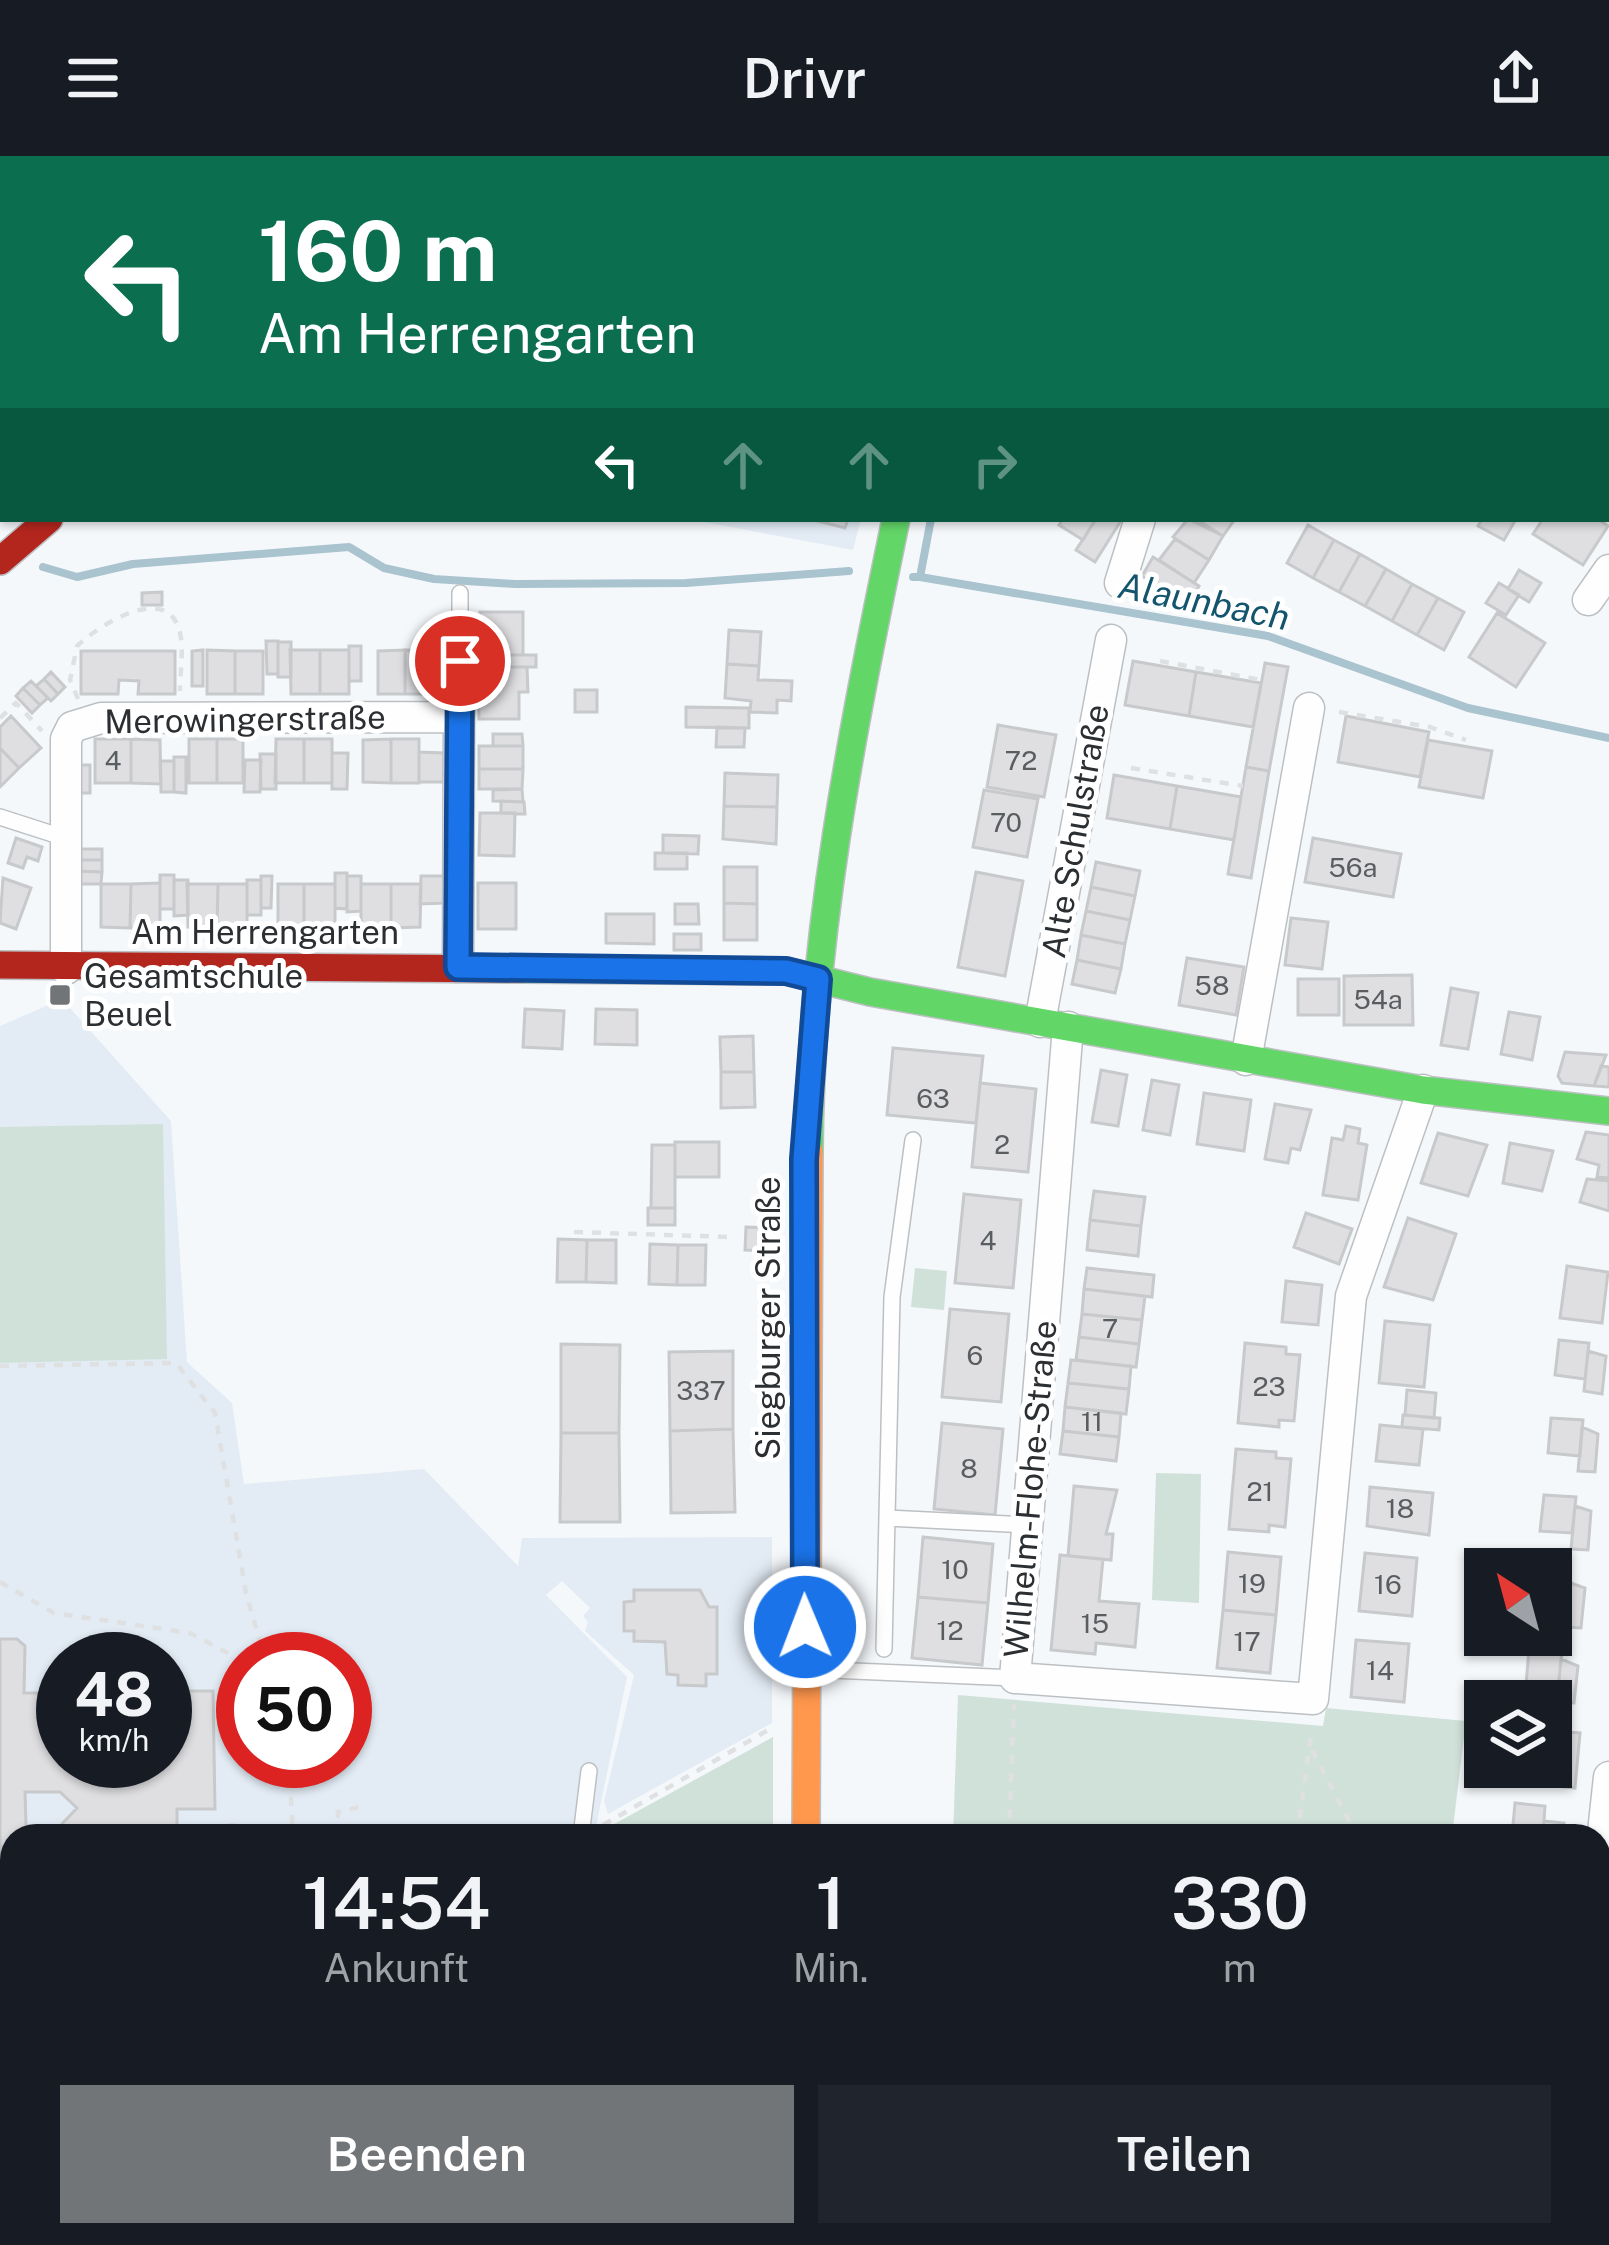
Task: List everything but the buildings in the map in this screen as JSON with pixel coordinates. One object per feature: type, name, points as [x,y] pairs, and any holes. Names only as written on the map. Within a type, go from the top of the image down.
[{"type":"street","points":[[0,561],[46,522]]},
{"type":"street","name":"Siegburger Straße","points":[[806,1824],[804,1159],[818,979],[845,766],[895,522]]},
{"type":"street","points":[[1120,583],[1139,522]]},
{"type":"street","points":[[1588,600],[1609,570]]},
{"type":"street","name":"Alte Schulstraße","points":[[1054,1024],[1111,640]]},
{"type":"street","points":[[458,967],[460,661]]},
{"type":"street","points":[[1246,1060],[1309,708]]},
{"type":"street","name":"Merowingerstraße","points":[[66,969],[62,837],[68,732],[86,721],[459,717]]},
{"type":"street","name":"Am Herrengarten","points":[[0,965],[786,971],[818,979]]},
{"type":"street","points":[[818,979],[1423,1090],[1609,1111]]},
{"type":"street","name":"Wilhelm-Flohe-Straße","points":[[1054,1024],[1015,1678],[1312,1700]]},
{"type":"street","points":[[1312,1700],[1351,1296],[1423,1090]]},
{"type":"street","points":[[1604,1824],[1609,1777]]},
{"type":"lane","points":[[460,593],[460,661]]},
{"type":"lane","points":[[0,817],[62,837]]},
{"type":"lane","points":[[884,1649],[892,1297],[913,1140]]},
{"type":"lane","points":[[887,1518],[1027,1525]]},
{"type":"lane","points":[[805,1669],[1015,1678]]},
{"type":"lane","points":[[582,1824],[589,1771]]},
{"type":"path","points":[[86,721],[70,680],[77,646],[109,622],[152,608],[169,614],[181,633],[180,718]]},
{"type":"path","points":[[1160,662],[1262,680]]},
{"type":"path","points":[[0,718],[16,703],[64,757]]},
{"type":"path","points":[[1309,708],[1430,727],[1466,740]]},
{"type":"path","points":[[1131,768],[1243,786]]},
{"type":"path","points":[[574,1232],[730,1237]]},
{"type":"path","points":[[0,1366],[176,1364],[215,1413],[258,1632]]},
{"type":"path","points":[[0,1582],[54,1613],[190,1633],[216,1646]]},
{"type":"path","points":[[1009,1824],[1015,1678]]},
{"type":"path","points":[[1299,1824],[1312,1750],[1312,1700]]},
{"type":"path","points":[[605,1824],[775,1727]]},
{"type":"path","points":[[1312,1750],[1351,1824]]},
{"type":"path","points":[[290,1788],[292,1824]]},
{"type":"path","points":[[338,1824],[338,1812],[358,1807]]},
{"type":"shaded area","points":[[704,522],[860,522],[853,550]]},
{"type":"shaded area","points":[[62,999],[171,1121],[187,1362],[232,1403],[244,1484],[424,1469],[518,1566],[522,1538],[772,1537],[772,1723],[608,1814],[604,1801],[634,1675],[585,1631],[588,1622],[583,1616],[590,1608],[562,1581],[546,1595],[627,1677],[596,1824],[0,1824],[0,1026]]},
{"type":"shaded area","points":[[163,1124],[167,1359],[0,1363],[0,1127]]},
{"type":"shaded area","points":[[915,1268],[947,1271],[944,1310],[911,1307]]},
{"type":"shaded area","points":[[1156,1473],[1201,1474],[1199,1603],[1152,1600]]},
{"type":"shaded area","points":[[958,1695],[1323,1726],[1326,1708],[1464,1721],[1453,1824],[953,1824]]},
{"type":"shaded area","points":[[773,1737],[773,1824],[614,1824]]},
{"type":"waterway","points":[[913,577],[920,577],[930,522]]},
{"type":"waterway","points":[[43,567],[77,577],[133,564],[349,547],[384,568],[434,579],[515,584],[686,583],[849,571]]},
{"type":"waterway","name":"Alaunbach","points":[[920,577],[1268,636],[1468,708],[1609,738]]},
{"type":"traffic: fast","points":[[809,1152],[811,1072],[826,913],[850,755],[895,522]]},
{"type":"traffic: fast","points":[[521,969],[786,971],[870,992],[1423,1090],[1609,1111]]},
{"type":"traffic: slow","points":[[806,1824],[809,1152]]},
{"type":"traffic: jam","points":[[0,561],[46,522]]},
{"type":"traffic: jam","points":[[0,965],[521,969]]},
{"type":"place","name":"Gesamtschule Beuel","points":[[60,995]]},
{"type":"route","points":[[460,661],[458,967],[786,971],[818,979],[804,1159],[805,1627]]}]
